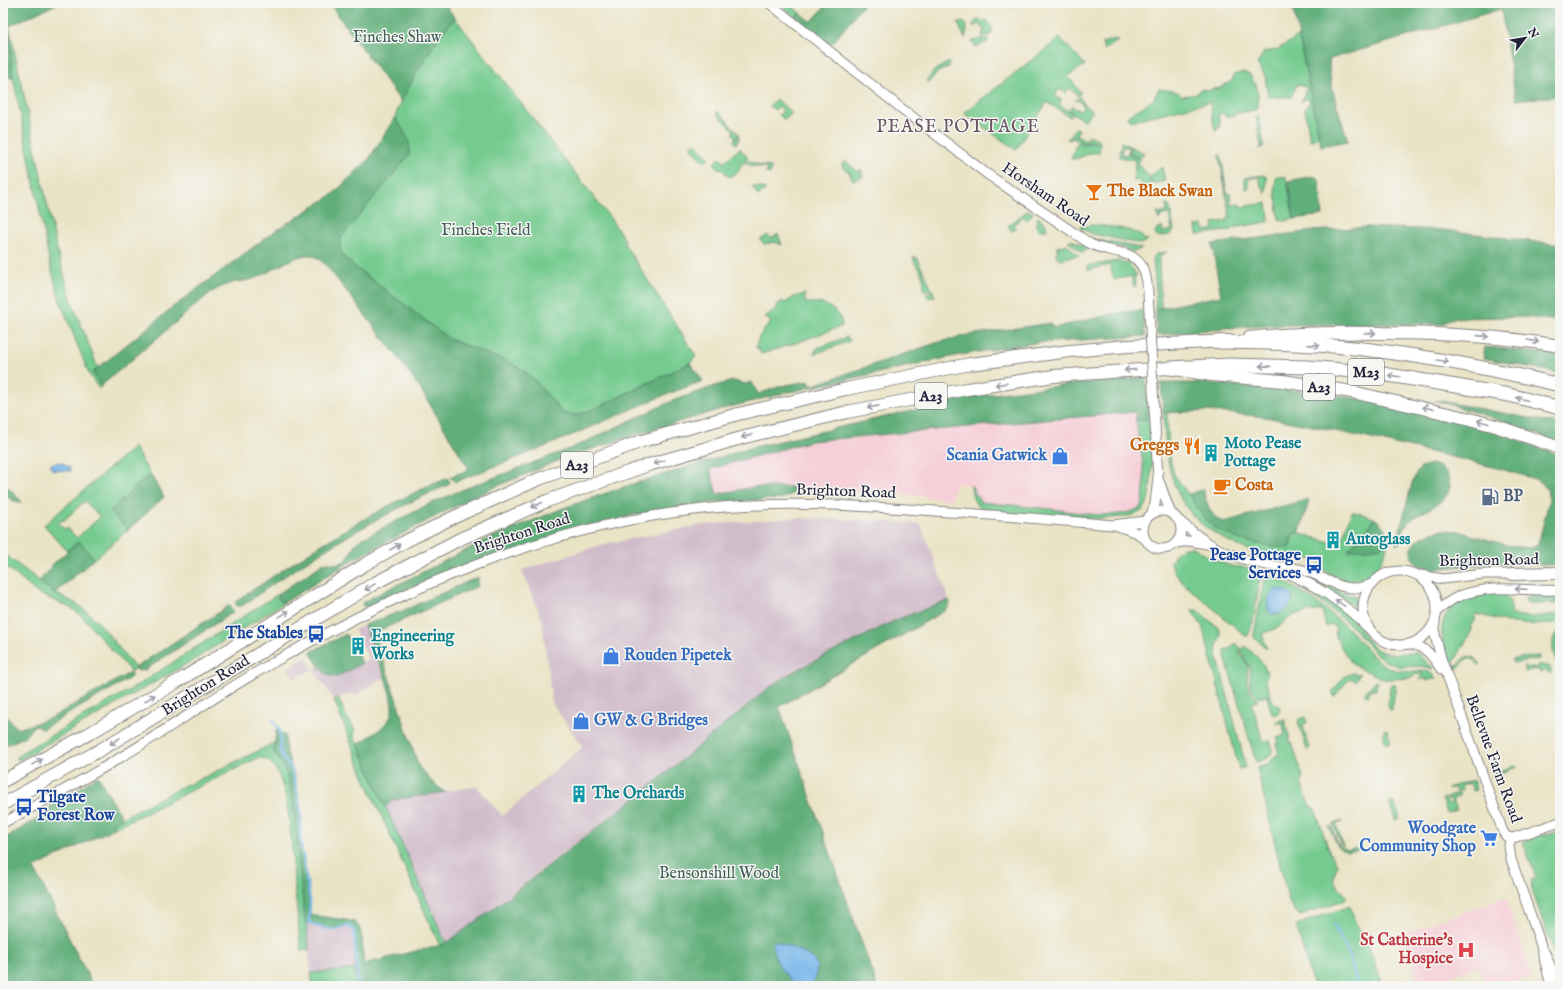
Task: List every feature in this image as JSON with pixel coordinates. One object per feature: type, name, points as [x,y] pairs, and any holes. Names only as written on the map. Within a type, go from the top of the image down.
[{"type":"highway","name":"A23","points":[[3,781],[90,733],[191,673],[364,564],[450,519],[539,479],[642,441],[738,414],[831,392],[970,364],[1055,352],[1099,348],[1219,342],[1291,334],[1395,333],[1505,337],[1560,346]]},
{"type":"highway","name":"M23","points":[[1219,342],[1295,344],[1386,352],[1487,368],[1560,385]]},
{"type":"highway","name":"M23","points":[[1169,368],[1230,365],[1307,367],[1376,373],[1509,396],[1560,408]]},
{"type":"highway","name":"A23","points":[[3,804],[107,746],[375,583],[460,539],[547,501],[648,465],[745,437],[847,412],[967,389],[1054,376],[1169,368],[1212,375],[1283,381],[1352,392],[1496,426],[1560,448]]},
{"type":"highway","points":[[1513,574],[1560,573]]},
{"type":"street","name":"Horsham Road","points":[[769,3],[901,108],[1004,186],[1089,243],[1104,249],[1126,254],[1136,259],[1146,273],[1158,478],[1154,504],[1148,518]]},
{"type":"street","name":"Horsham Road","points":[[1158,478],[1174,516]]},
{"type":"street","name":"Brighton Road","points":[[3,823],[112,762],[271,664],[358,616],[430,583],[482,562],[506,553],[573,533],[650,516],[694,510],[772,504],[872,507],[1113,525],[1133,531],[1146,540]]},
{"type":"street","points":[[1210,544],[1190,541],[1176,543],[1168,548],[1155,548],[1146,540],[1143,529],[1148,518],[1161,511],[1174,516],[1210,544],[1231,555],[1269,565],[1305,571],[1349,588],[1362,588],[1372,584]]},
{"type":"street","points":[[1174,516],[1181,528],[1179,538],[1176,543]]},
{"type":"street","name":"Brighton Road","points":[[1113,525],[1148,518]]},
{"type":"street","points":[[1269,565],[1295,576],[1327,593],[1351,611],[1376,638],[1388,644],[1398,646],[1410,644],[1423,637],[1435,621],[1437,611],[1436,599],[1426,580],[1420,575],[1405,570],[1394,570],[1380,577],[1367,591],[1364,605],[1365,617],[1369,629]]},
{"type":"street","name":"Brighton Road","points":[[1420,575],[1443,579],[1483,574],[1560,576]]},
{"type":"street","name":"Brighton Road","points":[[1437,611],[1450,601],[1484,589],[1560,590]]},
{"type":"street","name":"Bellevue Farm Road","points":[[1435,621],[1436,642],[1503,832],[1511,838],[1560,822]]},
{"type":"street","name":"Bellevue Farm Road","points":[[1410,644],[1420,646],[1425,649],[1435,660],[1449,682]]},
{"type":"street","points":[[1511,838],[1509,846],[1511,859],[1540,942],[1551,986]]},
{"type":"street","points":[[1540,942],[1551,963],[1560,986]]},
{"type":"shaded area","points":[[1135,412],[1144,477],[1143,502],[1139,508],[1132,511],[1114,514],[1084,513],[980,502],[971,485],[956,483],[950,500],[911,495],[799,487],[758,486],[717,494],[710,469],[807,442]]},
{"type":"shaded area","points":[[796,518],[921,524],[949,600],[898,619],[789,674],[771,686],[654,783],[489,912],[446,943],[385,807],[393,800],[477,786],[502,816],[583,747],[552,703],[542,620],[522,570],[604,544],[702,525]]},
{"type":"shaded area","points":[[364,625],[384,677],[355,696],[353,692],[334,700],[313,669],[319,666],[328,675],[335,677],[369,659],[354,630]]},
{"type":"shaded area","points":[[306,657],[313,669],[295,679],[288,668]]},
{"type":"shaded area","name":"St Catherine's Hospice","points":[[1505,897],[1532,976],[1504,986],[1486,986],[1479,966],[1420,986],[1403,934]]},
{"type":"shaded area","points":[[305,923],[334,930],[348,926],[352,929],[355,936],[356,969],[311,973]]},
{"type":"green space","points":[[3,3],[59,3],[9,26],[13,77],[3,78]]},
{"type":"green space","name":"Finches Shaw","points":[[329,3],[444,3],[455,18],[432,47],[401,102]]},
{"type":"green space","points":[[778,3],[788,3],[800,13],[795,17]]},
{"type":"green space","points":[[828,3],[865,3],[831,45],[795,17],[800,13],[811,22]]},
{"type":"green space","points":[[1292,3],[1335,3],[1336,8],[1356,3],[1560,3],[1560,96],[1516,100],[1501,9],[1330,59],[1329,66],[1332,87],[1348,141],[1321,146]]},
{"type":"green space","name":"Finches Field","points":[[455,18],[610,218],[625,240],[624,243],[696,356],[690,363],[592,410],[576,415],[562,413],[547,395],[508,362],[449,339],[345,259],[340,248],[342,236],[409,143],[395,117],[400,105],[413,78],[429,52]]},
{"type":"green space","points":[[977,20],[988,21],[993,30],[990,36],[982,36],[984,29],[978,24],[974,27],[973,24]]},
{"type":"green space","points":[[962,22],[966,24],[967,31],[965,38],[958,24]]},
{"type":"green space","points":[[9,26],[58,254],[72,302],[98,368],[93,373],[101,386],[99,389],[89,374],[60,301],[50,264],[13,77]]},
{"type":"green space","points":[[1299,36],[1319,138],[1310,140],[1305,109],[1310,101],[1306,98],[1301,102],[1307,88],[1297,84],[1291,97],[1268,97],[1265,76],[1257,64],[1264,52],[1276,50]]},
{"type":"green space","points":[[981,38],[988,39],[988,42],[975,47],[972,41],[981,40]]},
{"type":"green space","points":[[1060,38],[1085,65],[1068,76],[1081,93],[1076,96],[1077,94],[1069,88],[1066,93],[1059,89],[1055,96],[1061,100],[1059,105],[1072,113],[1070,117],[1047,102],[1016,150],[964,113]]},
{"type":"green space","points":[[1114,39],[1118,41],[1104,50],[1102,43]]},
{"type":"green space","points":[[949,62],[950,66],[938,72],[928,83],[926,81],[935,70]]},
{"type":"green space","points":[[1243,72],[1250,75],[1254,84],[1256,83],[1258,108],[1256,110],[1237,113],[1226,117],[1224,113],[1218,114],[1220,127],[1217,127],[1218,130],[1215,131],[1210,102],[1130,121],[1127,118],[1129,115],[1153,100],[1159,89],[1178,92],[1182,96],[1197,94],[1199,90],[1206,89],[1207,91],[1214,88],[1218,89],[1233,80],[1233,75]]},
{"type":"green space","points":[[1079,96],[1087,108],[1093,111],[1085,120],[1081,119],[1069,110],[1072,105],[1080,111],[1084,105],[1077,100],[1075,101]]},
{"type":"green space","points":[[776,99],[792,113],[785,120],[779,115],[783,111],[779,107],[775,110],[769,106]]},
{"type":"green space","points":[[718,111],[738,133],[739,139],[736,144],[733,141],[736,138],[732,133],[734,131],[716,113]]},
{"type":"green space","points":[[1256,116],[1259,117],[1264,146],[1259,149],[1261,147]]},
{"type":"green space","points":[[395,117],[408,140],[410,150],[409,155],[342,236],[340,248],[345,259],[449,339],[508,362],[523,370],[534,379],[562,413],[576,415],[592,410],[690,363],[703,381],[665,395],[542,448],[455,482],[450,477],[469,469],[421,390],[397,356],[329,269],[314,256],[304,255],[256,278],[235,282],[210,293],[101,386],[93,372],[173,307],[272,233],[332,195],[369,159]]},
{"type":"green space","points":[[1075,128],[1079,129],[1076,135],[1086,140],[1089,135],[1100,140],[1083,143],[1072,138],[1070,140],[1067,139],[1071,136]]},
{"type":"green space","points":[[1077,142],[1083,144],[1100,142],[1099,153],[1091,153],[1079,158],[1071,159]]},
{"type":"green space","points":[[1121,142],[1144,153],[1140,158],[1130,153],[1130,147],[1121,147]]},
{"type":"green space","points":[[695,143],[709,158],[704,162],[691,147]]},
{"type":"green space","points":[[740,148],[748,158],[740,166],[739,171],[729,177],[714,163],[719,158],[724,162]]},
{"type":"green space","points":[[1120,148],[1122,149],[1122,155],[1128,154],[1129,148],[1129,153],[1141,160],[1138,163],[1149,176],[1151,184],[1141,186],[1139,180],[1134,181],[1135,160],[1119,157]]},
{"type":"green space","points":[[1219,155],[1221,155],[1227,193],[1230,193],[1231,205],[1240,204],[1241,207],[1267,203],[1269,218],[1268,222],[1232,228],[1232,230],[1197,235],[1196,226],[1203,225],[1205,231],[1214,229],[1213,223],[1226,221],[1230,218]]},
{"type":"green space","points":[[749,161],[771,167],[770,174],[766,173],[767,168],[745,164]]},
{"type":"green space","points":[[845,161],[859,172],[861,169],[863,177],[853,180],[849,172],[841,165]]},
{"type":"green space","points":[[1162,167],[1165,181],[1152,184],[1151,176]]},
{"type":"green space","points":[[1262,175],[1267,177],[1266,193],[1264,188],[1261,187],[1259,177],[1248,179],[1249,189],[1246,189],[1244,178]]},
{"type":"green space","points":[[1276,176],[1286,177],[1294,219],[1284,221],[1279,219],[1275,188]]},
{"type":"green space","points":[[1314,176],[1319,179],[1323,215],[1294,219],[1288,181]]},
{"type":"green space","points":[[752,186],[766,189],[758,196]]},
{"type":"green space","points":[[1166,204],[1170,207],[1174,231],[1169,235],[1157,237],[1155,233],[1157,228],[1162,227],[1163,232],[1172,230],[1169,214],[1160,216],[1159,220],[1157,212],[1159,214],[1167,212]]},
{"type":"green space","points":[[1028,210],[1033,213],[1027,220],[1023,216],[1013,225],[1016,228],[1012,231],[1008,226]]},
{"type":"green space","points":[[1038,217],[1046,224],[1047,230],[1039,230],[1036,227]]},
{"type":"green space","points":[[1093,225],[1124,229],[1141,235],[1143,239],[1148,240],[1141,244],[1093,234],[1080,228],[1081,226]]},
{"type":"green space","points":[[1367,227],[1444,230],[1560,245],[1560,321],[1523,317],[1452,318],[1443,324],[1290,325],[1225,328],[1157,335],[1155,309],[1221,296],[1212,244],[1312,231]]},
{"type":"green space","points":[[778,234],[782,245],[775,242],[764,244],[760,240],[768,235],[771,239]]},
{"type":"green space","points":[[1088,238],[1135,247],[1142,249],[1133,252]]},
{"type":"green space","points":[[1072,240],[1084,246],[1086,249],[1083,253],[1068,241]]},
{"type":"green space","points":[[1066,244],[1079,255],[1060,259],[1056,256],[1058,247]]},
{"type":"green space","points":[[1167,252],[1159,258],[1161,309],[1155,309],[1156,292],[1153,258],[1156,254]]},
{"type":"green space","points":[[917,257],[935,296],[929,298],[926,294],[931,292],[930,289],[925,291],[924,289],[922,275],[913,258]]},
{"type":"green space","points":[[1117,261],[1127,263],[1134,270],[1137,276],[1134,276],[1136,287],[1134,287],[1131,276],[1114,280],[1110,265],[1088,270],[1087,266]]},
{"type":"green space","points":[[805,294],[805,303],[822,304],[834,310],[840,317],[842,326],[761,354],[758,348],[756,348],[758,340],[771,322],[765,317],[783,301],[785,303],[794,297]]},
{"type":"green space","points":[[1143,310],[1145,336],[1035,343],[960,355],[785,393],[722,409],[567,457],[495,487],[440,514],[351,561],[285,602],[278,599],[278,594],[324,563],[336,564],[344,562],[358,541],[427,505],[469,487],[572,448],[672,401],[721,384],[734,381],[745,384],[752,382],[758,394],[781,386],[809,381],[811,386],[936,343],[962,336],[1051,323],[1053,328],[1121,312]]},
{"type":"green space","points":[[847,337],[850,341],[814,354],[817,348]]},
{"type":"green space","points":[[1485,347],[1560,355],[1560,373],[1483,358]]},
{"type":"green space","points":[[1146,377],[1146,419],[1136,420],[1135,412],[811,441],[710,469],[717,494],[753,487],[799,487],[793,494],[780,499],[718,502],[633,515],[450,572],[366,607],[362,604],[363,602],[490,538],[561,509],[623,487],[750,448],[976,396]]},
{"type":"green space","points":[[1161,383],[1207,383],[1299,391],[1369,400],[1483,427],[1560,455],[1560,565],[1486,564],[1431,569],[1420,566],[1415,562],[1411,553],[1411,548],[1417,540],[1432,532],[1444,530],[1458,531],[1506,545],[1529,548],[1534,547],[1538,543],[1540,537],[1549,501],[1547,489],[1535,479],[1448,456],[1318,427],[1265,417],[1208,411],[1163,413]]},
{"type":"green space","points":[[1435,400],[1560,424],[1560,443],[1506,422]]},
{"type":"green space","points":[[1147,406],[1150,407],[1151,430],[1152,460],[1150,490],[1148,501],[1144,509],[1134,515],[1117,518],[1094,519],[985,511],[978,506],[974,500],[971,485],[980,502],[1107,515],[1130,512],[1140,508],[1143,499],[1144,477],[1136,420],[1146,419]]},
{"type":"green space","points":[[1163,413],[1167,413],[1171,463],[1174,474],[1208,522],[1222,531],[1248,542],[1290,548],[1292,537],[1295,532],[1340,545],[1352,511],[1374,518],[1364,537],[1352,545],[1349,550],[1381,547],[1388,541],[1381,562],[1375,571],[1361,580],[1345,580],[1321,568],[1323,563],[1316,560],[1260,553],[1232,543],[1205,527],[1192,514],[1182,500],[1175,485],[1170,469],[1167,451]]},
{"type":"green space","points":[[134,447],[150,474],[111,512],[128,530],[94,559],[79,541],[67,551],[44,525]],"holes":[[[85,501],[100,517],[77,538],[67,528],[65,530],[59,523]]]},
{"type":"green space","points":[[1431,464],[1441,468],[1447,474],[1450,485],[1448,493],[1443,500],[1407,524],[1399,544],[1396,545],[1412,483],[1421,467]]},
{"type":"green space","points":[[150,474],[164,497],[128,530],[110,511]]},
{"type":"green space","points":[[448,478],[450,483],[448,485],[367,525],[316,555],[242,606],[237,606],[235,602],[338,534],[392,504]]},
{"type":"green space","points":[[3,482],[22,502],[14,501],[3,494]]},
{"type":"green space","points":[[1203,489],[1205,498],[1212,513],[1223,522],[1306,500],[1309,501],[1299,534],[1295,532],[1291,540],[1290,548],[1287,548],[1235,538],[1208,522],[1202,516],[1189,494]]},
{"type":"green space","points":[[1374,518],[1380,523],[1386,532],[1388,538],[1386,544],[1376,548],[1348,550],[1352,545],[1364,537]]},
{"type":"green space","points":[[79,541],[94,559],[55,593],[39,582],[53,564]]},
{"type":"green space","points":[[1191,547],[1212,559],[1231,566],[1253,568],[1260,572],[1254,618],[1247,637],[1183,583],[1174,571],[1170,561],[1172,561],[1176,552],[1184,548]]},
{"type":"green space","points":[[3,553],[55,593],[75,603],[89,613],[101,625],[135,668],[131,672],[82,616],[71,608],[37,593],[3,564]]},
{"type":"green space","points":[[1267,576],[1280,579],[1320,605],[1355,635],[1370,653],[1386,666],[1395,670],[1422,670],[1419,675],[1415,674],[1413,677],[1407,678],[1384,679],[1353,664],[1338,642],[1335,632],[1336,628],[1331,624],[1326,627],[1322,610],[1296,614],[1286,620],[1279,627],[1262,634],[1267,649],[1254,637],[1254,634],[1264,581]]},
{"type":"green space","points":[[1310,576],[1345,594],[1356,596],[1354,606],[1309,579]]},
{"type":"green space","points":[[478,577],[478,586],[374,633],[419,767],[432,782],[445,792],[393,800],[385,807],[358,744],[385,724],[391,716],[392,708],[387,685],[364,625],[402,611]]},
{"type":"green space","points":[[1287,578],[1320,595],[1343,611],[1354,621],[1367,640],[1375,648],[1380,651],[1393,654],[1417,653],[1434,669],[1421,666],[1400,667],[1385,661],[1376,654],[1355,630],[1336,613]]},
{"type":"green space","points":[[1498,593],[1506,596],[1510,601],[1512,615],[1532,617],[1560,614],[1560,622],[1534,625],[1512,623],[1476,614],[1475,621],[1470,624],[1472,630],[1452,666],[1459,690],[1457,690],[1445,653],[1442,637],[1443,624],[1447,613],[1457,604],[1474,597]]},
{"type":"green space","points":[[278,594],[277,596],[282,602],[285,602],[197,658],[19,760],[16,758],[24,751],[138,685]]},
{"type":"green space","points":[[1530,595],[1560,595],[1560,604],[1528,604],[1525,600],[1526,597]]},
{"type":"green space","name":"Bensonshill Wood","points":[[949,600],[950,605],[946,610],[779,707],[877,986],[356,986],[354,931],[348,926],[334,930],[305,923],[293,802],[289,782],[282,763],[274,752],[276,730],[285,735],[286,749],[295,779],[300,805],[300,838],[310,900],[310,915],[353,921],[357,924],[360,929],[364,964],[443,945],[489,912],[654,783],[771,686],[789,674],[898,619]]},
{"type":"green space","points":[[230,605],[233,612],[145,670],[138,671],[135,668]]},
{"type":"green space","points":[[1191,610],[1197,610],[1219,628],[1220,637],[1216,651],[1246,767],[1239,769],[1202,626]]},
{"type":"green space","points":[[1560,629],[1560,635],[1558,636],[1560,660],[1556,661],[1553,649],[1553,640]]},
{"type":"green space","points":[[346,634],[362,663],[337,677],[332,676],[324,672],[310,652]]},
{"type":"green space","points":[[1234,644],[1240,647],[1240,654],[1248,665],[1247,681],[1249,689],[1258,701],[1252,703],[1263,742],[1270,740],[1272,750],[1268,758],[1256,762],[1225,657],[1225,651],[1230,649]]},
{"type":"green space","points":[[1245,646],[1264,666],[1267,675],[1265,680],[1271,695],[1258,698],[1250,686],[1250,667],[1241,652],[1242,648],[1243,649]]},
{"type":"green space","points":[[1468,656],[1475,658],[1481,664],[1479,665],[1474,660],[1469,658],[1454,670],[1456,664],[1459,665],[1463,659]]},
{"type":"green space","points":[[1539,656],[1539,659],[1513,663],[1512,660],[1520,658]]},
{"type":"green space","points":[[1538,665],[1549,666],[1552,672],[1548,674],[1547,670],[1540,673],[1536,669],[1525,672],[1523,666],[1527,668],[1536,668]]},
{"type":"green space","points":[[1423,670],[1431,673],[1437,678],[1426,681],[1425,678],[1420,680]]},
{"type":"green space","points":[[131,672],[132,676],[130,678],[42,729],[36,726],[31,728],[23,737],[3,746],[3,713],[18,729],[51,718]]},
{"type":"green space","points":[[1353,673],[1360,674],[1355,681],[1350,678],[1334,697],[1332,692],[1345,676]]},
{"type":"green space","points":[[1375,681],[1377,682],[1376,690],[1370,689],[1369,696],[1365,695],[1365,693]]},
{"type":"green space","points":[[1391,684],[1396,684],[1392,710],[1390,710],[1388,707]]},
{"type":"green space","points":[[1271,696],[1273,703],[1279,706],[1280,709],[1278,713],[1274,715],[1272,714],[1267,697]]},
{"type":"green space","points":[[338,698],[355,731],[354,736],[446,943],[440,946],[368,786],[334,700]]},
{"type":"green space","points":[[1305,717],[1307,723],[1302,725],[1310,748],[1307,749],[1298,722],[1299,719]]},
{"type":"green space","points":[[1284,719],[1290,738],[1288,739],[1290,743],[1292,743],[1303,777],[1301,782],[1309,805],[1315,809],[1330,853],[1338,865],[1335,872],[1334,881],[1347,899],[1300,915],[1293,910],[1288,899],[1257,768],[1267,765],[1275,756],[1279,755],[1276,744],[1279,743],[1277,738],[1285,735],[1282,722],[1275,724],[1276,722]]},
{"type":"green space","points":[[1384,730],[1387,730],[1391,742],[1386,744],[1384,739]]},
{"type":"green space","points":[[276,742],[274,752],[282,763],[289,782],[293,802],[309,950],[301,951],[294,883],[291,833],[284,790],[278,773],[269,762],[258,758],[114,828],[112,823],[187,784],[188,785]]},
{"type":"green space","points":[[1516,765],[1517,767],[1491,776],[1494,773]]},
{"type":"green space","points":[[98,776],[122,818],[112,823],[114,828],[34,868],[93,986],[3,986],[3,839],[51,811],[49,807]]},
{"type":"green space","points":[[1473,780],[1476,790],[1473,791],[1470,783],[1461,786],[1462,790],[1456,792],[1454,787],[1448,790],[1447,788]]},
{"type":"green space","points":[[1459,793],[1460,796],[1453,799],[1457,810],[1447,813],[1442,799],[1446,798],[1448,804],[1452,803],[1448,797]]},
{"type":"green space","points":[[1389,803],[1394,803],[1400,818],[1395,820]]},
{"type":"green space","points":[[1343,822],[1336,824],[1343,846],[1333,824]]},
{"type":"green space","points":[[1331,826],[1338,844],[1344,849],[1348,850],[1358,848],[1359,850],[1348,852],[1339,848],[1329,827]]},
{"type":"green space","points":[[1560,831],[1560,966],[1532,890],[1531,880],[1536,878],[1523,842],[1538,834],[1547,835]]},
{"type":"green space","points":[[1350,906],[1357,927],[1369,946],[1383,986],[1313,986],[1296,925]]},
{"type":"green space","points":[[356,969],[356,986],[313,986],[311,973]]},
{"type":"water","points":[[61,462],[70,468],[70,471],[53,470],[51,468],[51,464]]},
{"type":"water","points":[[1276,589],[1286,591],[1293,596],[1286,610],[1271,614],[1268,608],[1268,601],[1271,594]]},
{"type":"water","points":[[775,941],[800,951],[816,963],[817,970],[812,986],[794,986],[777,961],[772,943]]},
{"type":"waterway","points":[[273,720],[280,731],[280,750],[282,756],[292,770],[300,805],[300,838],[310,900],[309,922],[313,925],[334,930],[348,926],[354,931],[358,986]]},
{"type":"waterway","points":[[1334,925],[1350,956],[1357,986]]},
{"type":"place","name":"The Black Swan","points":[[1094,192]]},
{"type":"place","name":"Greggs","points":[[1192,446]]},
{"type":"place","name":"Moto Pease Pottage","points":[[1211,453]]},
{"type":"place","name":"Scania Gatwick","points":[[1060,456]]},
{"type":"place","name":"Costa","points":[[1222,486]]},
{"type":"place","name":"BP","points":[[1490,497]]},
{"type":"place","name":"Autoglass","points":[[1333,540]]},
{"type":"place","name":"Pease Pottage Services","points":[[1314,565]]},
{"type":"place","name":"The Stables","points":[[316,634]]},
{"type":"place","name":"Engineering Works","points":[[358,646]]},
{"type":"place","name":"Rouden Pipetek","points":[[611,656]]},
{"type":"place","name":"GW & G Bridges","points":[[581,721]]},
{"type":"place","name":"The Orchards","points":[[579,794]]},
{"type":"place","name":"Tilgate Forest Row","points":[[24,807]]},
{"type":"place","name":"Woodgate Community Shop","points":[[1489,838]]},
{"type":"place","name":"St Catherine's Hospice","points":[[1466,950]]},
{"type":"district","name":"PEASE POTTAGE","points":[[958,127]]}]
